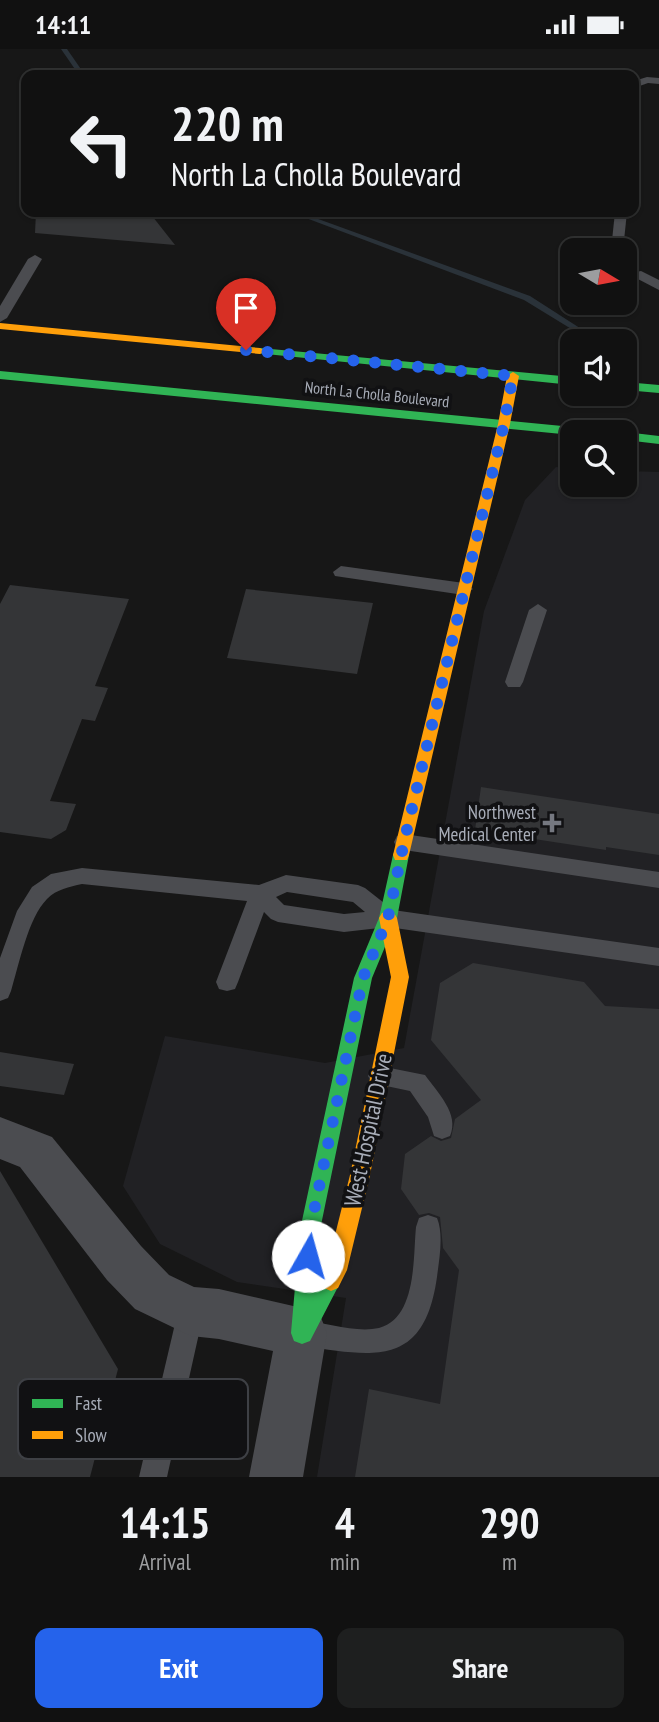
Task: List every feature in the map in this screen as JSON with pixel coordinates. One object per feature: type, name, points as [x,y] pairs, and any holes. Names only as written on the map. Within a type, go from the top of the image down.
[{"type":"street","name":"North La Cholla Boulevard","points":[[0,327],[560,380]]},
{"type":"street","name":"North La Cholla Boulevard","points":[[0,375],[560,430]]},
{"type":"street","name":"West Hospital Drive","points":[[276,1477],[302,1333],[310,1230],[363,978],[388,918],[513,376]]},
{"type":"street","points":[[637,387],[659,389]]},
{"type":"street","points":[[637,437],[659,440]]},
{"type":"street","name":"West Hospital Drive","points":[[302,1333],[337,1270],[380,1076],[400,977],[388,918]]},
{"type":"street","points":[[0,1138],[36,1152],[124,1263],[152,1293],[191,1311],[219,1314],[302,1333]]},
{"type":"lane","points":[[639,83],[647,80],[659,81]]},
{"type":"lane","points":[[618,238],[620,217]]},
{"type":"lane","points":[[0,318],[35,259]]},
{"type":"lane","points":[[641,275],[659,286]]},
{"type":"lane","points":[[341,572],[464,589]]},
{"type":"lane","points":[[514,682],[538,610]]},
{"type":"lane","points":[[404,842],[659,880]]},
{"type":"lane","points":[[0,991],[24,917],[39,893],[58,880],[82,876],[260,894],[286,883],[358,894],[388,918]]},
{"type":"lane","points":[[260,894],[278,913],[344,923],[388,918],[659,957]]},
{"type":"lane","points":[[227,982],[260,894]]},
{"type":"lane","points":[[380,1076],[417,1082],[439,1113],[442,1128]]},
{"type":"lane","points":[[302,1333],[377,1341],[402,1331],[419,1305],[428,1227]]},
{"type":"lane","points":[[175,1379],[191,1311]]},
{"type":"lane","points":[[153,1477],[157,1459]]},
{"type":"shaded area","name":"Northwest Medical Center","points":[[556,467],[560,467],[560,497],[637,497],[637,471],[659,472],[659,1477],[317,1477],[346,1298],[237,1282],[160,1244],[123,1186],[165,1036],[325,1063],[404,1048],[484,611],[525,500]]},
{"type":"building","points":[[36,217],[153,217],[175,245],[35,233]]},
{"type":"building","points":[[10,585],[129,599],[95,686],[108,688],[95,721],[82,719],[50,801],[76,804],[66,830],[51,839],[0,832],[0,604]]},
{"type":"building","points":[[246,589],[373,603],[357,674],[227,658]]},
{"type":"building","points":[[481,787],[659,814],[659,855],[606,847],[606,850],[475,830]]},
{"type":"building","points":[[473,963],[584,982],[605,1006],[659,1009],[659,1477],[355,1477],[369,1389],[440,1404],[459,1270],[443,1248],[440,1217],[429,1213],[419,1215],[401,1189],[405,1154],[431,1136],[441,1141],[451,1138],[455,1119],[481,1100],[431,1040],[440,983]]},
{"type":"building","points":[[0,1052],[74,1064],[64,1095],[0,1086]]},
{"type":"building","points":[[0,1171],[118,1369],[115,1379],[18,1379],[18,1459],[95,1459],[90,1477],[0,1477]]},
{"type":"waterway","points":[[64,49],[79,70]]},
{"type":"waterway","points":[[307,217],[527,298],[577,329]]},
{"type":"traffic: fast","points":[[260,351],[560,380]]},
{"type":"traffic: fast","points":[[0,375],[560,430]]},
{"type":"traffic: fast","points":[[637,387],[659,389]]},
{"type":"traffic: fast","points":[[637,437],[659,440]]},
{"type":"traffic: fast","points":[[331,1281],[302,1333],[310,1230],[363,978],[388,918],[401,855]]},
{"type":"traffic: slow","points":[[0,326],[260,351]]},
{"type":"traffic: slow","points":[[401,855],[504,424],[513,376]]},
{"type":"traffic: slow","points":[[331,1281],[337,1270],[360,1175],[400,977],[388,918]]},
{"type":"place","name":"Northwest Medical Center","points":[[552,823]]},
{"type":"route","points":[[246,350],[513,376],[388,918],[363,978],[310,1230],[308,1256]]}]
